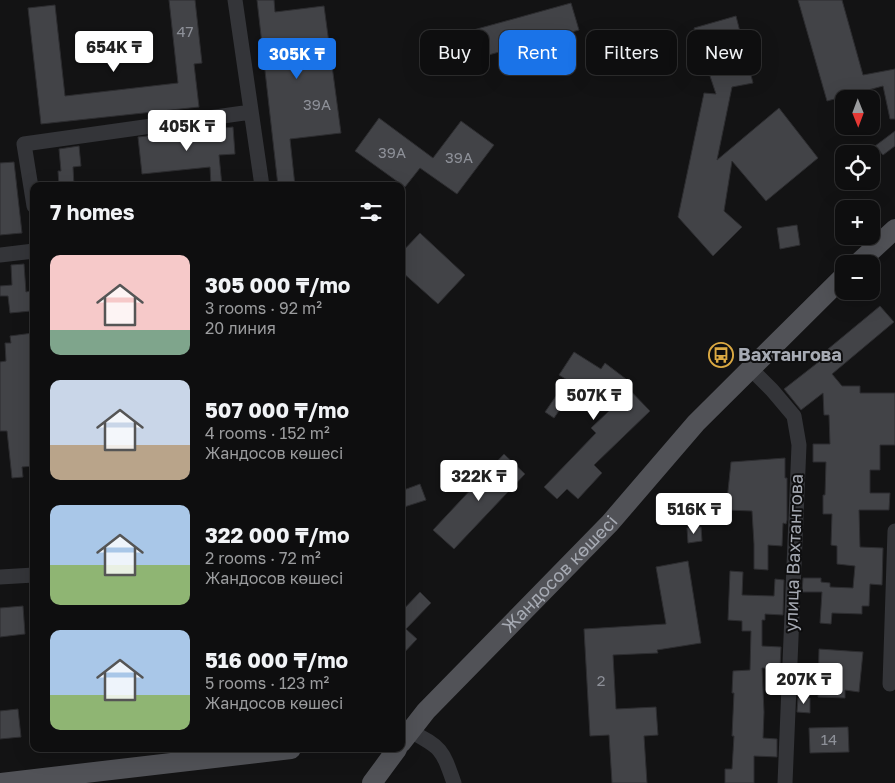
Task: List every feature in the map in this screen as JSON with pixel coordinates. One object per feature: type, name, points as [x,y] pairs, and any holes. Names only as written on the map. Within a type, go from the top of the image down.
[{"type":"main road","points":[[867,255],[895,229]]},
{"type":"main road","name":"Жандосов көшесі","points":[[405,734],[610,523],[696,423],[751,369],[780,337],[835,285]]},
{"type":"main road","points":[[0,783],[265,752]]},
{"type":"main road","points":[[372,783],[395,752]]},
{"type":"street","points":[[235,0],[261,182]]},
{"type":"street","points":[[30,182],[24,144],[251,112]]},
{"type":"street","points":[[0,255],[30,251]]},
{"type":"street","name":"улица Вахтангова","points":[[751,369],[794,416],[799,446],[785,783]]},
{"type":"street","points":[[890,684],[895,531]]},
{"type":"street","points":[[0,577],[30,575]]},
{"type":"street","points":[[405,735],[434,743],[444,756],[454,783]]},
{"type":"building","points":[[169,0],[195,0],[202,63],[194,64],[199,107],[41,124],[28,8],[55,5],[65,96],[178,83]]},
{"type":"building","points":[[257,0],[274,0],[275,12],[324,6],[341,133],[290,139],[295,182],[278,182]]},
{"type":"building","points":[[798,0],[842,0],[863,75],[895,69],[895,119],[890,119],[883,86],[868,90],[835,90],[835,99],[827,101]]},
{"type":"building","points":[[571,3],[579,30],[499,30],[499,52],[489,55],[489,30],[473,30]]},
{"type":"building","points":[[736,16],[740,30],[695,30],[694,28]]},
{"type":"building","points":[[710,75],[751,75],[753,83],[732,87],[717,160],[779,108],[818,158],[766,201],[732,161],[724,211],[742,227],[713,256],[678,217],[704,93],[716,94]]},
{"type":"building","points":[[379,118],[433,158],[461,121],[494,145],[457,194],[420,168],[405,187],[405,182],[398,182],[355,151]]},
{"type":"building","points":[[233,127],[235,154],[219,155],[222,182],[211,182],[210,167],[142,174],[138,137]]},
{"type":"building","points":[[895,131],[895,146],[883,155],[880,152],[880,145],[876,145]]},
{"type":"building","points":[[79,146],[81,166],[73,167],[74,182],[59,182],[58,171],[61,171],[59,149]]},
{"type":"building","points":[[14,162],[22,233],[0,235],[0,163]]},
{"type":"building","points":[[797,225],[800,245],[780,249],[777,228]]},
{"type":"building","points":[[420,233],[465,275],[438,304],[405,275],[405,249]]},
{"type":"building","points":[[24,264],[26,292],[30,291],[30,311],[10,313],[8,296],[0,296],[0,286],[12,285],[11,265]]},
{"type":"building","points":[[880,306],[894,322],[832,374],[842,386],[860,386],[860,393],[895,393],[895,445],[880,445],[880,470],[870,470],[870,493],[890,493],[889,510],[859,510],[860,547],[883,548],[882,585],[870,584],[869,606],[862,606],[862,614],[832,613],[831,624],[820,623],[822,592],[802,592],[803,578],[821,578],[821,582],[830,583],[830,587],[853,588],[855,566],[837,564],[837,546],[831,545],[832,514],[823,514],[826,462],[813,462],[813,444],[830,444],[829,415],[824,415],[823,393],[801,410],[784,389],[825,357],[822,354]]},
{"type":"building","points":[[30,333],[30,466],[22,467],[23,477],[12,478],[7,431],[0,431],[0,362],[6,361],[5,343],[11,343],[10,336]]},
{"type":"building","points":[[574,352],[601,369],[605,363],[626,379],[623,383],[650,411],[594,465],[602,473],[578,499],[567,489],[557,499],[544,487],[596,433],[591,428],[609,411],[576,386],[554,418],[545,412],[567,380],[559,375]]},
{"type":"building","points":[[504,454],[525,474],[454,549],[433,530]]},
{"type":"building","points":[[785,458],[787,520],[786,524],[783,523],[782,546],[768,545],[768,570],[754,569],[752,511],[726,510],[731,462]]},
{"type":"building","points":[[420,484],[426,500],[405,507],[405,490]]},
{"type":"building","points":[[701,527],[702,541],[688,543],[687,528]]},
{"type":"building","points":[[688,561],[701,643],[657,650],[658,653],[613,655],[616,709],[656,707],[658,735],[644,736],[647,783],[612,783],[609,735],[590,736],[584,629],[666,624],[656,567]]},
{"type":"building","points":[[730,571],[743,572],[742,595],[774,596],[775,579],[784,580],[783,615],[765,614],[765,620],[762,620],[762,646],[781,647],[780,668],[762,668],[763,738],[777,739],[777,757],[754,756],[754,783],[725,783],[725,769],[732,769],[734,736],[732,736],[733,671],[750,670],[751,631],[742,631],[742,621],[728,620]]},
{"type":"building","points":[[420,592],[431,603],[406,629],[417,639],[405,652],[405,608]]},
{"type":"building","points":[[23,606],[25,634],[0,637],[0,608]]},
{"type":"building","points":[[819,649],[863,652],[859,692],[845,690],[845,698],[818,697]]},
{"type":"building","points":[[798,698],[810,698],[810,713],[797,712]]},
{"type":"building","points":[[18,709],[21,737],[0,739],[0,711]]},
{"type":"building","points":[[848,727],[849,752],[810,753],[809,728]]},
{"type":"place","name":"Вахтангова","points":[[721,355]]}]
